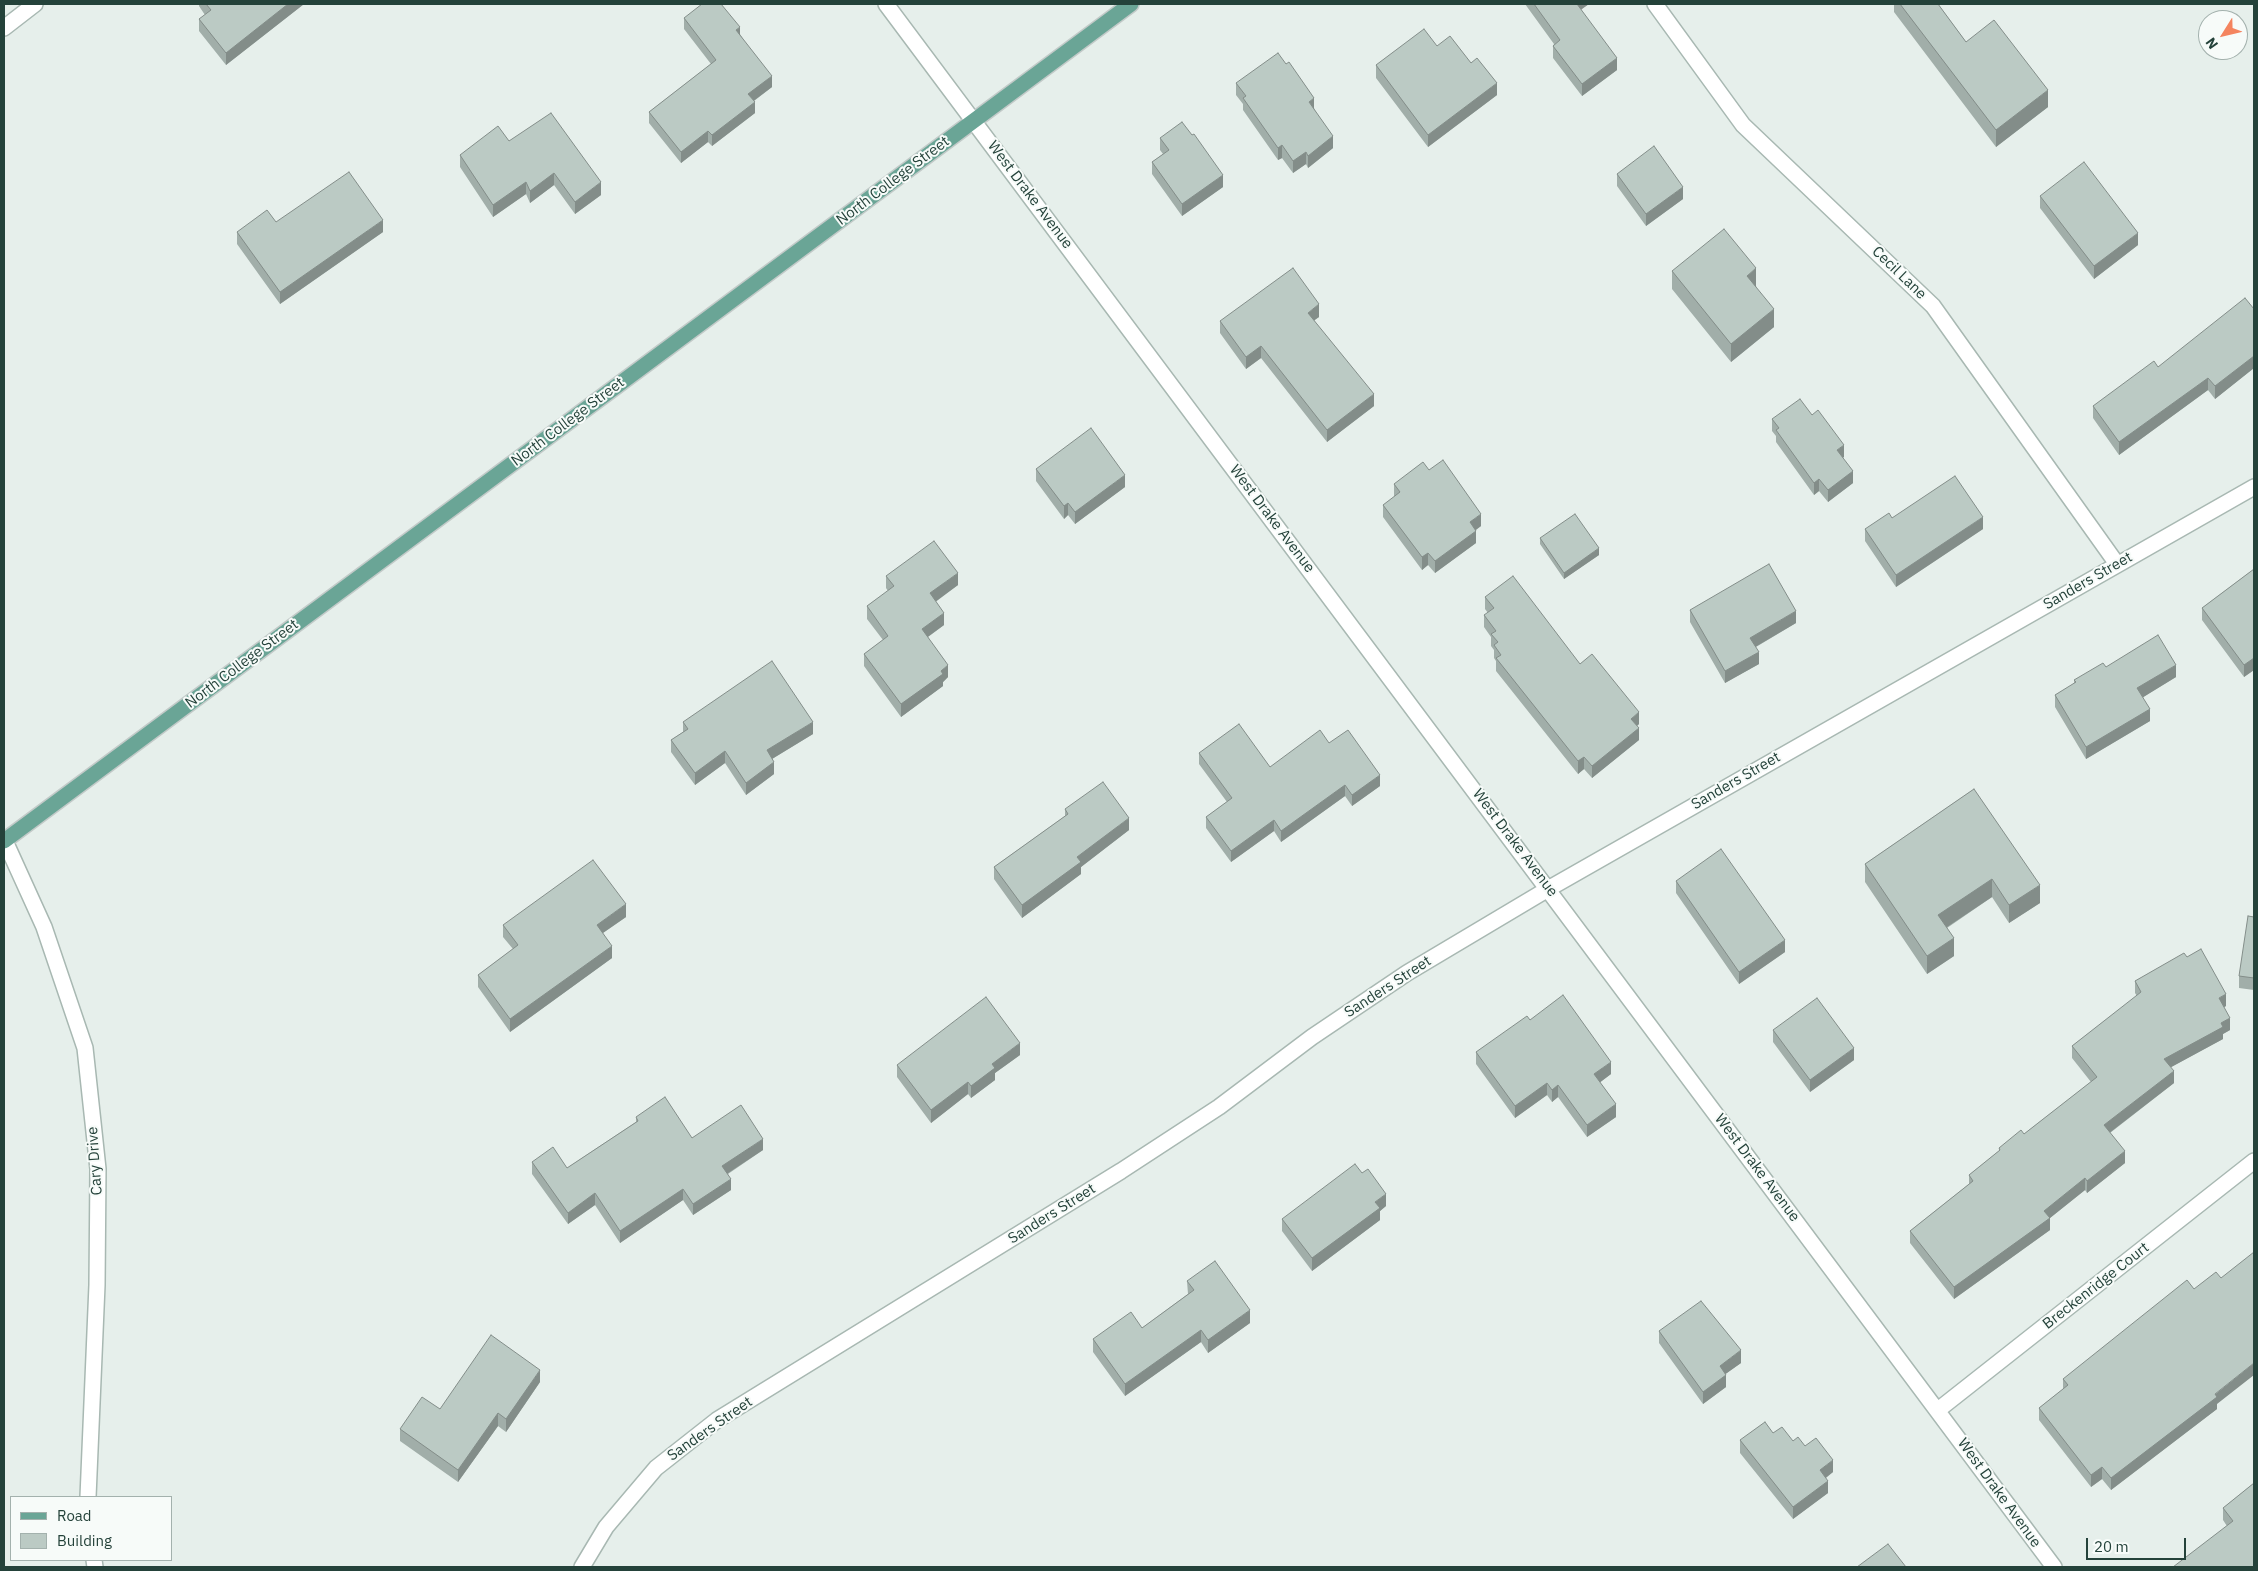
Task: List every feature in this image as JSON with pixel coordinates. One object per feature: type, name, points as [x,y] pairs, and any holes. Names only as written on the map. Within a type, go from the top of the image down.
[{"type":"main road","name":"North College Street","points":[[4,841],[1132,4]]},
{"type":"street","points":[[4,28],[35,4]]},
{"type":"street","name":"West Drake Avenue","points":[[886,4],[2054,1567]]},
{"type":"street","name":"Cecil Lane","points":[[1655,4],[1743,125],[1933,306],[2117,564]]},
{"type":"street","name":"Sanders Street","points":[[582,1567],[606,1527],[656,1468],[717,1420],[1121,1171],[1219,1106],[1312,1037],[1375,994],[1548,888],[2254,488]]},
{"type":"street","name":"Cary Drive","points":[[4,841],[44,927],[85,1048],[98,1169],[97,1285],[88,1496]]},
{"type":"street","name":"Breckenridge Court","points":[[1938,1410],[2254,1162]]},
{"type":"building","points":[[206,4],[288,4],[226,53],[199,19],[211,10]]},
{"type":"building","points":[[702,4],[721,4],[740,27],[736,30],[772,76],[748,94],[755,102],[712,135],[708,131],[681,152],[649,112],[716,60],[684,18]]},
{"type":"building","points":[[1534,4],[1577,4],[1617,58],[1582,84],[1553,46],[1560,40]]},
{"type":"building","points":[[1900,4],[1938,4],[1966,42],[1994,20],[2048,90],[1996,130]]},
{"type":"building","points":[[1424,29],[1437,46],[1450,36],[1471,63],[1477,58],[1497,83],[1428,135],[1376,65]]},
{"type":"building","points":[[1278,53],[1286,64],[1289,62],[1314,98],[1309,102],[1333,136],[1308,156],[1306,152],[1293,161],[1282,145],[1278,148],[1243,98],[1246,96],[1236,83]]},
{"type":"building","points":[[551,113],[601,182],[575,202],[554,173],[530,191],[526,182],[493,205],[460,155],[498,126],[509,141]]},
{"type":"building","points":[[1182,122],[1192,135],[1194,134],[1223,175],[1182,204],[1152,162],[1169,150],[1160,138]]},
{"type":"building","points":[[1654,146],[1683,187],[1646,214],[1617,174]]},
{"type":"building","points":[[2084,162],[2138,233],[2094,266],[2040,196]]},
{"type":"building","points":[[349,172],[383,220],[280,292],[237,232],[267,210],[276,222]]},
{"type":"building","points":[[1724,229],[1756,268],[1747,276],[1774,309],[1731,344],[1672,271]]},
{"type":"building","points":[[1293,268],[1319,304],[1308,313],[1374,394],[1327,430],[1261,346],[1246,357],[1220,321]]},
{"type":"building","points":[[2245,298],[2254,309],[2254,356],[2215,386],[2208,378],[2119,442],[2093,406],[2154,361],[2158,367]]},
{"type":"building","points":[[1800,399],[1812,415],[1818,410],[1844,445],[1837,450],[1853,471],[1828,490],[1819,479],[1814,483],[1776,430],[1779,428],[1772,419]]},
{"type":"building","points":[[1091,428],[1125,475],[1075,512],[1068,503],[1064,506],[1036,469]]},
{"type":"building","points":[[1443,460],[1481,514],[1470,522],[1476,531],[1435,561],[1428,553],[1422,557],[1383,505],[1400,492],[1394,484],[1423,462],[1429,470]]},
{"type":"building","points":[[1955,476],[1983,517],[1896,575],[1865,529],[1889,513],[1892,518]]},
{"type":"building","points":[[1575,514],[1599,548],[1564,573],[1540,538]]},
{"type":"building","points":[[934,541],[958,573],[930,593],[944,613],[922,629],[948,665],[941,671],[943,674],[901,704],[864,654],[888,636],[867,606],[894,586],[886,576]]},
{"type":"building","points":[[1769,564],[1796,611],[1750,638],[1759,652],[1725,671],[1690,610]]},
{"type":"building","points":[[2254,569],[2254,658],[2244,665],[2202,608]]},
{"type":"building","points":[[1513,576],[1580,664],[1592,654],[1639,712],[1631,719],[1639,728],[1592,766],[1584,757],[1578,761],[1496,658],[1501,655],[1494,645],[1498,642],[1491,634],[1496,631],[1484,615],[1494,608],[1485,597]]},
{"type":"building","points":[[2158,635],[2176,665],[2137,688],[2150,709],[2086,747],[2055,695],[2076,682],[2074,680],[2103,663],[2106,667]]},
{"type":"building","points":[[772,661],[813,722],[767,750],[774,762],[746,783],[725,751],[695,773],[671,740],[688,729],[683,722]]},
{"type":"building","points":[[1239,724],[1270,767],[1320,730],[1329,743],[1348,730],[1380,775],[1352,795],[1345,785],[1281,831],[1274,820],[1231,851],[1206,817],[1232,798],[1199,753]]},
{"type":"building","points":[[1103,782],[1129,818],[1077,857],[1081,862],[1022,905],[994,867],[1068,814],[1065,809]]},
{"type":"building","points":[[1974,789],[2040,885],[2009,905],[1992,879],[1938,915],[1954,938],[1927,956],[1865,864]]},
{"type":"building","points":[[1721,849],[1785,940],[1739,972],[1676,881]]},
{"type":"building","points":[[593,860],[626,904],[597,925],[612,946],[510,1019],[478,975],[518,945],[503,925]]},
{"type":"building","points":[[2248,916],[2254,917],[2254,978],[2239,976]]},
{"type":"building","points":[[2201,949],[2226,994],[2219,998],[2230,1018],[2221,1023],[2223,1027],[2164,1059],[2174,1071],[2104,1125],[2125,1151],[2087,1181],[2085,1178],[2044,1211],[2050,1218],[1954,1287],[1910,1231],[1973,1181],[1969,1175],[2000,1150],[1999,1148],[2021,1130],[2024,1134],[2097,1077],[2072,1046],[2141,992],[2135,981],[2184,953],[2187,957]]},
{"type":"building","points":[[1563,995],[1611,1062],[1594,1074],[1616,1104],[1587,1125],[1558,1085],[1552,1090],[1547,1083],[1515,1106],[1476,1052],[1527,1016],[1530,1020]]},
{"type":"building","points":[[986,997],[1020,1043],[992,1064],[995,1068],[971,1086],[968,1082],[931,1110],[897,1065]]},
{"type":"building","points":[[1817,998],[1854,1048],[1810,1080],[1773,1030]]},
{"type":"building","points":[[665,1097],[692,1138],[741,1105],[763,1139],[722,1166],[731,1179],[693,1204],[683,1189],[620,1231],[595,1193],[568,1213],[532,1162],[553,1147],[567,1168],[638,1121],[636,1117]]},
{"type":"building","points":[[1355,1164],[1362,1173],[1368,1169],[1386,1194],[1375,1202],[1380,1208],[1312,1258],[1282,1219]]},
{"type":"building","points":[[2254,1252],[2254,1363],[2215,1394],[2217,1397],[2111,1478],[2102,1467],[2091,1475],[2039,1408],[2068,1385],[2063,1379],[2187,1280],[2194,1289],[2216,1272],[2221,1278]]},
{"type":"building","points":[[1215,1261],[1250,1310],[1208,1340],[1201,1330],[1125,1384],[1093,1339],[1131,1312],[1142,1328],[1194,1290],[1187,1281]]},
{"type":"building","points":[[1701,1301],[1741,1350],[1720,1366],[1726,1375],[1703,1392],[1659,1331]]},
{"type":"building","points":[[491,1335],[540,1370],[506,1419],[498,1413],[458,1470],[400,1429],[422,1397],[440,1409]]},
{"type":"building","points":[[1765,1422],[1773,1433],[1782,1427],[1793,1441],[1798,1437],[1805,1446],[1816,1438],[1833,1460],[1820,1470],[1828,1481],[1793,1507],[1740,1440]]},
{"type":"building","points":[[2254,1483],[2254,1567],[2173,1567],[2233,1521],[2223,1508]]},
{"type":"building","points":[[1888,1544],[1906,1567],[1857,1567]]}]
